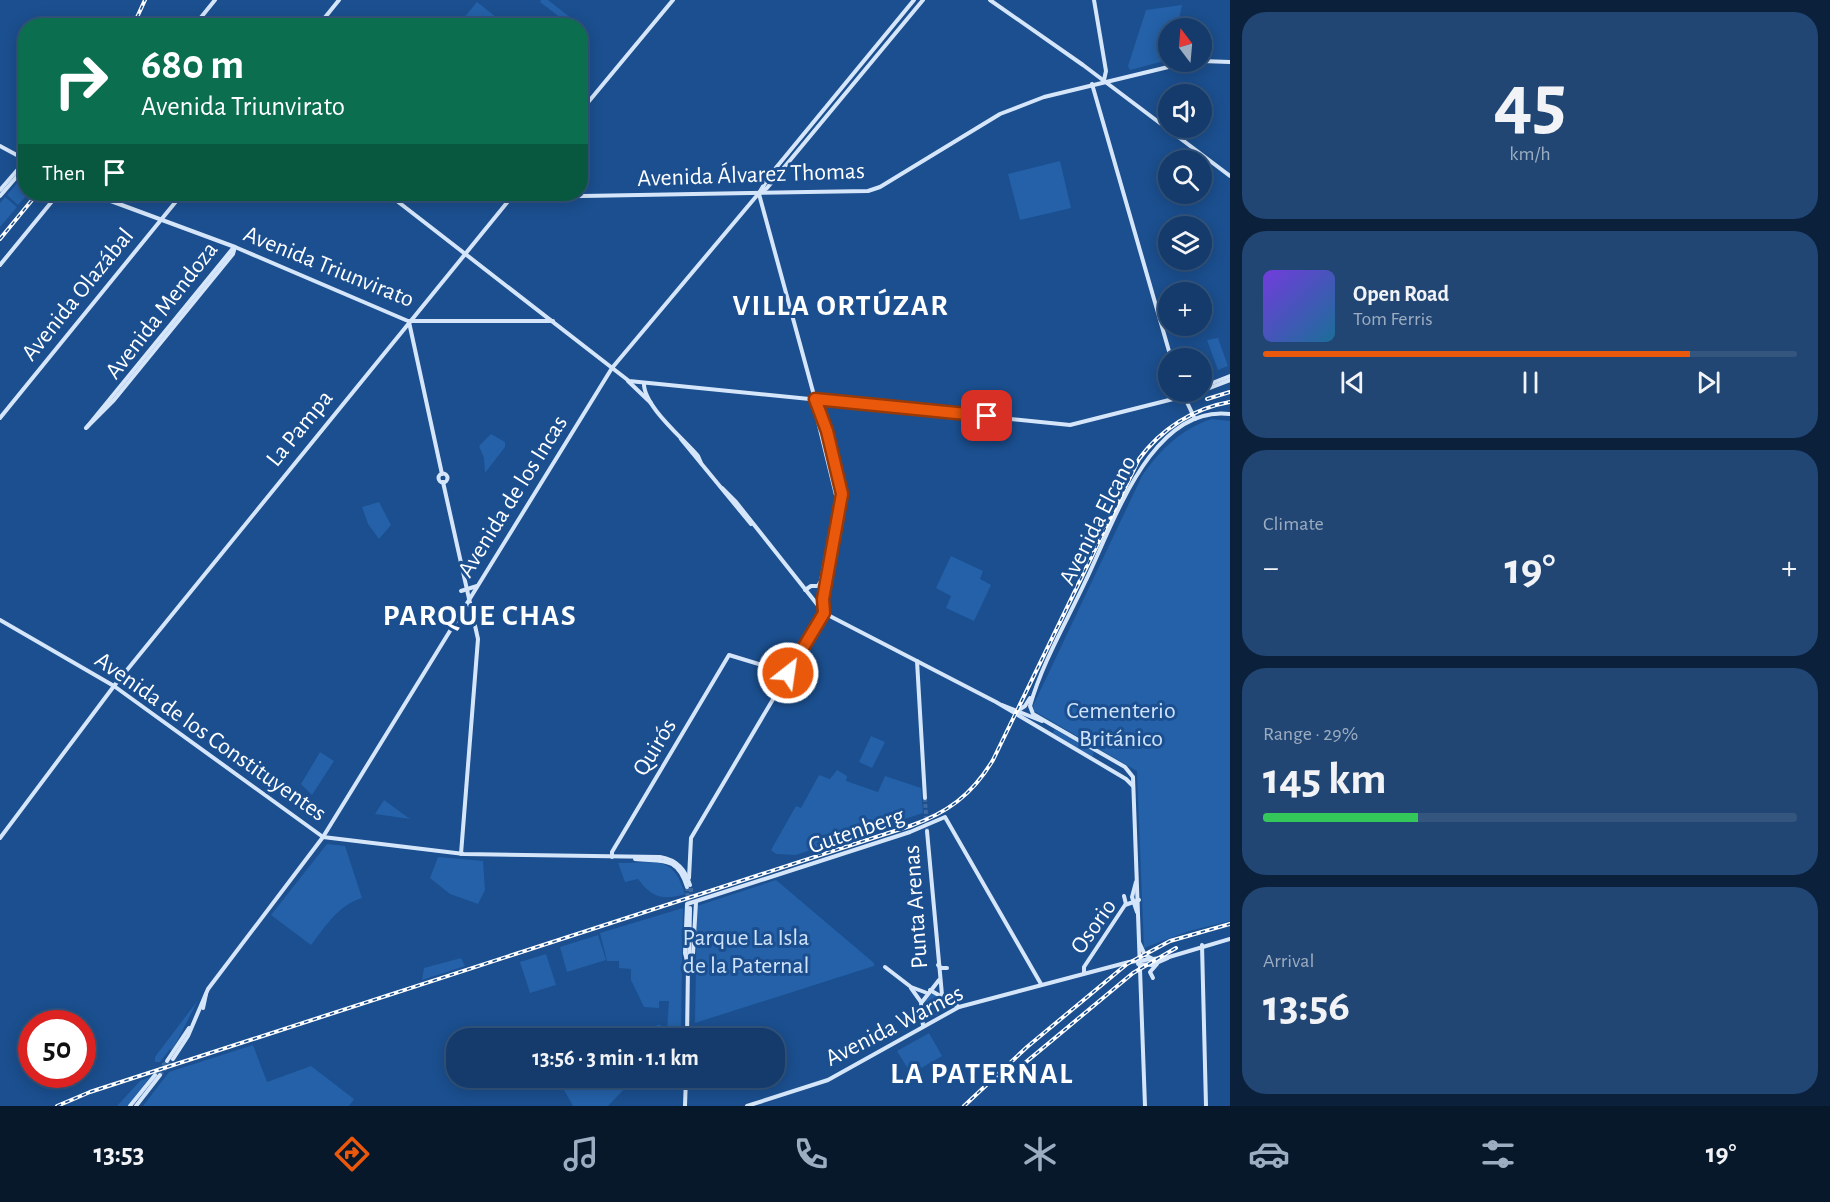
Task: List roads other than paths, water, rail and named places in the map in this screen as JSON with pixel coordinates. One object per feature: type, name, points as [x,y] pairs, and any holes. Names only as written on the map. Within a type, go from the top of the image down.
[{"type":"main road","points":[[200,18],[215,0]]},
{"type":"main road","points":[[324,18],[339,0]]},
{"type":"main road","points":[[588,102],[673,0]]},
{"type":"main road","name":"Avenida de los Incas","points":[[759,193],[759,188],[914,0]]},
{"type":"main road","name":"Avenida de los Incas","points":[[206,993],[323,837],[612,368],[759,193],[767,188],[923,0]]},
{"type":"main road","points":[[990,0],[1104,81],[1230,176]]},
{"type":"main road","points":[[1094,0],[1107,71],[1104,81]]},
{"type":"main road","points":[[1212,61],[1230,62]]},
{"type":"main road","name":"Avenida Álvarez Thomas","points":[[588,194],[872,190],[991,118],[1044,97],[1158,69]]},
{"type":"main road","points":[[1092,84],[1168,348]]},
{"type":"main road","points":[[0,146],[18,156]]},
{"type":"main road","points":[[0,190],[18,169]]},
{"type":"main road","points":[[0,195],[18,175]]},
{"type":"main road","points":[[759,193],[815,399],[815,410],[837,493],[824,596],[824,613],[788,673]]},
{"type":"main road","points":[[0,265],[52,201]]},
{"type":"main road","name":"Avenida Triunvirato","points":[[112,201],[235,247],[408,321],[553,321]]},
{"type":"main road","name":"Avenida Olazábal","points":[[0,418],[176,201]]},
{"type":"main road","points":[[397,201],[553,321],[652,403]]},
{"type":"main road","name":"La Pampa","points":[[0,838],[114,686],[408,321],[508,201]]},
{"type":"main road","name":"Avenida Mendoza","points":[[235,247],[234,254],[114,400],[86,428],[88,423],[235,247]]},
{"type":"main road","points":[[408,321],[442,474],[447,477],[443,482],[479,643],[460,854]]},
{"type":"main road","points":[[1212,385],[1230,378]]},
{"type":"main road","points":[[625,379],[645,383],[1070,425],[1161,402]]},
{"type":"main road","points":[[645,383],[644,391],[652,403],[824,613],[996,702],[1045,722]]},
{"type":"main road","points":[[1186,402],[1195,419],[1213,413],[1230,414]]},
{"type":"main road","name":"Avenida Elcano","points":[[1026,715],[1039,682],[1137,475],[1163,442],[1195,419]]},
{"type":"main road","points":[[818,586],[829,556]]},
{"type":"main road","points":[[461,591],[478,586]]},
{"type":"main road","points":[[805,590],[811,586],[818,586]]},
{"type":"main road","points":[[818,586],[824,596]]},
{"type":"main road","points":[[463,610],[469,609],[473,612]]},
{"type":"main road","name":"Avenida de los Constituyentes","points":[[0,620],[114,686],[323,837],[460,854],[612,857],[671,863],[681,872],[689,887],[691,838],[788,673]]},
{"type":"main road","name":"Quirós","points":[[612,857],[617,843],[729,655],[788,673]]},
{"type":"main road","points":[[917,662],[925,798]]},
{"type":"main road","points":[[996,702],[1126,779],[1134,787]]},
{"type":"main road","points":[[1016,711],[1029,705],[1033,714],[1125,767],[1133,777],[1145,1106]]},
{"type":"main road","points":[[1026,715],[1028,722]]},
{"type":"main road","points":[[1050,735],[1050,730],[1055,728]]},
{"type":"main road","points":[[1095,761],[1100,753]]},
{"type":"main road","name":"Gutenberg","points":[[687,1028],[691,905],[910,832],[945,817],[1041,984]]},
{"type":"main road","name":"Punta Arenas","points":[[927,831],[939,979],[942,995],[959,1007]]},
{"type":"main road","points":[[1137,878],[1132,895],[1138,915]]},
{"type":"main road","points":[[1132,895],[1139,898]]},
{"type":"main road","points":[[1124,896],[1125,905]]},
{"type":"main road","name":"Osorio","points":[[1084,973],[1084,967],[1125,905],[1139,898]]},
{"type":"main road","points":[[1153,978],[1150,972],[1156,962],[1202,945],[1230,939]]},
{"type":"main road","points":[[1139,942],[1145,955],[1156,962]]},
{"type":"main road","points":[[1202,945],[1206,1106]]},
{"type":"main road","points":[[1129,962],[1138,954]]},
{"type":"main road","name":"Avenida Warnes","points":[[747,1106],[828,1080],[959,1007],[1129,962],[1156,962]]},
{"type":"main road","points":[[938,965],[941,968],[947,968]]},
{"type":"main road","points":[[885,967],[911,987],[921,1002],[923,1026]]},
{"type":"main road","points":[[921,1002],[939,979]]},
{"type":"main road","points":[[911,987],[942,995]]},
{"type":"main road","points":[[202,1008],[206,993]]},
{"type":"main road","points":[[173,1059],[206,993]]},
{"type":"main road","points":[[949,1001],[951,1011]]},
{"type":"main road","points":[[167,1061],[193,1022]]},
{"type":"main road","points":[[130,1106],[158,1075],[136,1106]]},
{"type":"main road","points":[[686,1088],[686,1106]]},
{"type":"tunnel","points":[[925,798],[927,831]]},
{"type":"tunnel","points":[[687,887],[688,904]]},
{"type":"tunnel","points":[[691,888],[691,904]]},
{"type":"tunnel","points":[[160,1075],[173,1059]]},
{"type":"tunnel","points":[[155,1075],[167,1061]]},
{"type":"railway","points":[[137,18],[145,0]]},
{"type":"railway","points":[[0,239],[31,201]]},
{"type":"railway","points":[[1212,397],[1230,392]]},
{"type":"railway","points":[[57,1106],[90,1092],[910,826],[947,809],[967,793],[993,760],[1139,459],[1157,438],[1179,422],[1204,409],[1230,402]]},
{"type":"railway","points":[[964,1106],[1027,1047],[1127,964],[1170,941],[1230,924]]},
{"type":"railway","points":[[1008,1077],[1133,973],[1176,948]]},
{"type":"district","name":"VILLA ORTÚZAR","points":[[841,305]]},
{"type":"district","name":"PARQUE CHAS","points":[[480,615]]},
{"type":"district","name":"LA PATERNAL","points":[[982,1073]]},
{"type":"park label","name":"Cementerio Británico","points":[[1121,724]]},
{"type":"park label","name":"Parque La Isla de la Paternal","points":[[746,951]]}]
